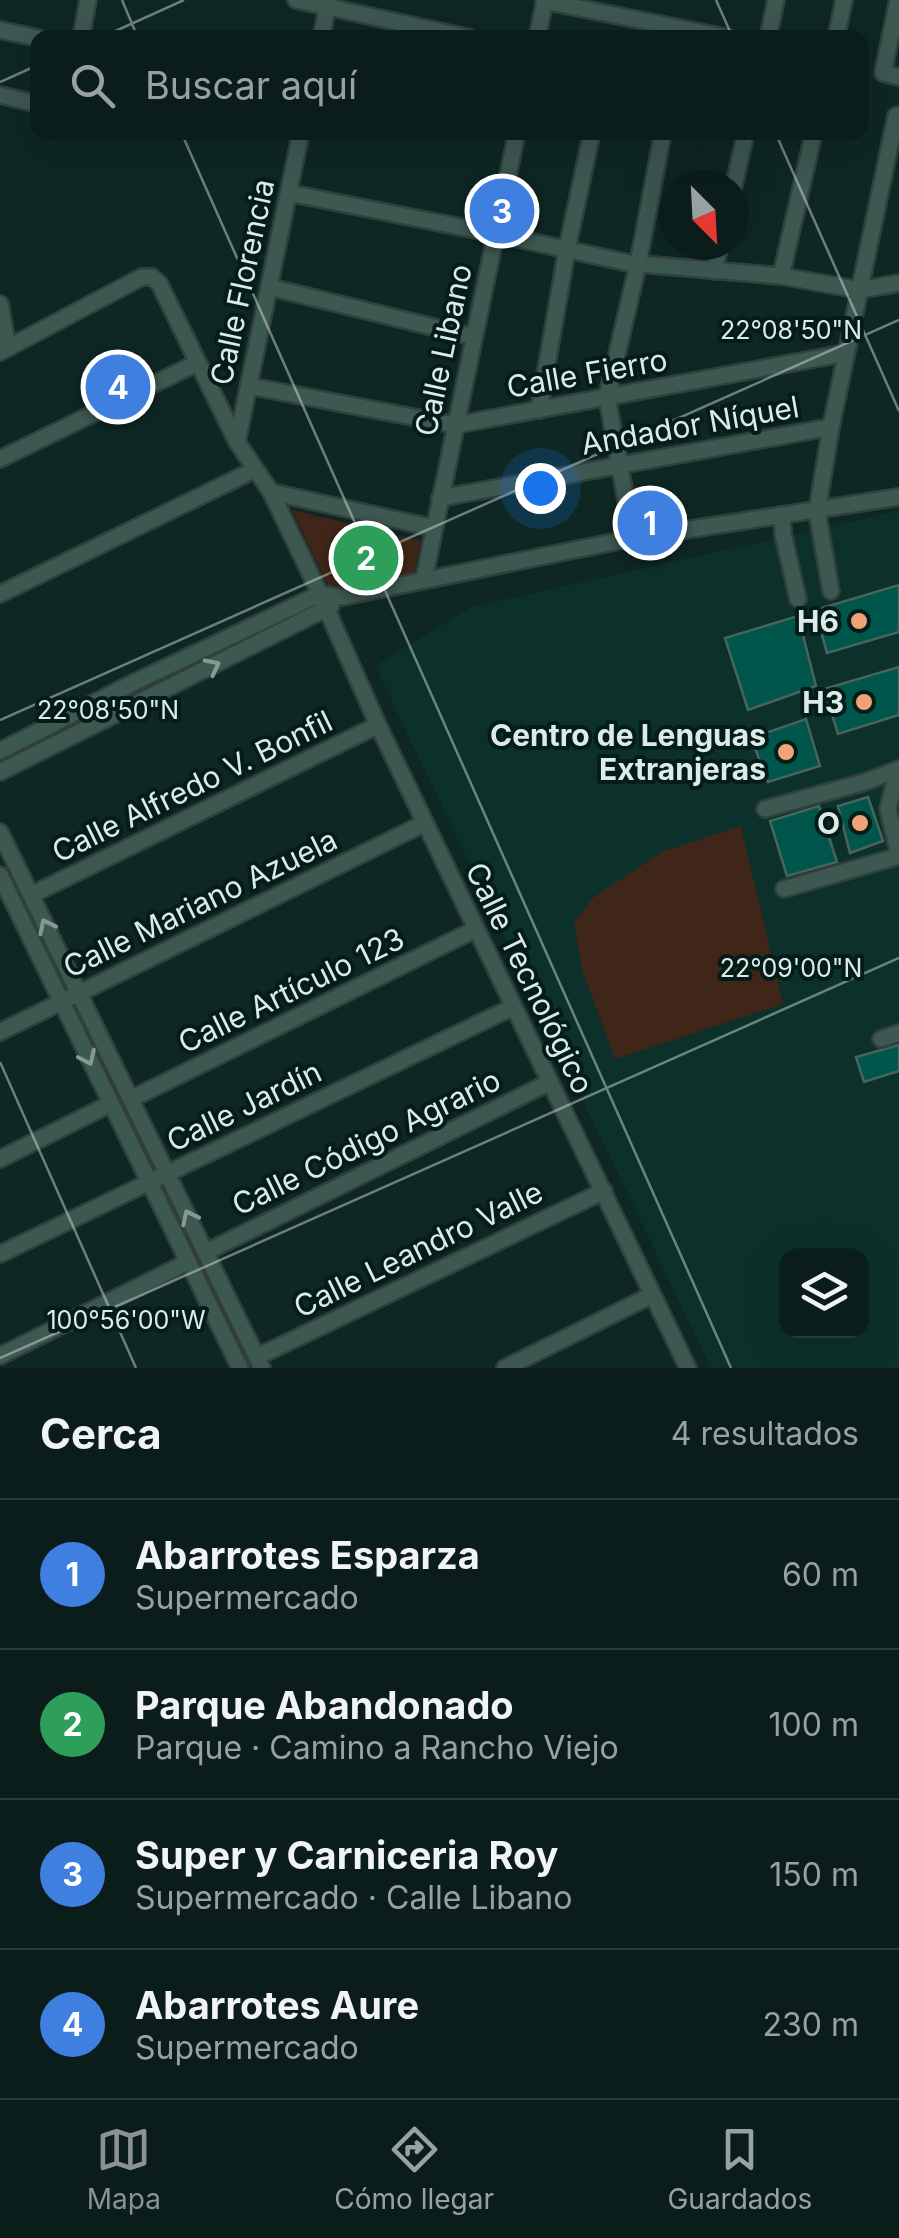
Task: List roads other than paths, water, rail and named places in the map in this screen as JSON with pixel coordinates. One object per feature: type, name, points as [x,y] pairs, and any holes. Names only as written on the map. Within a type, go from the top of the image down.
[{"type":"street","points":[[82,30],[88,0]]},
{"type":"street","points":[[296,0],[328,3],[438,30]]},
{"type":"street","points":[[538,30],[544,0],[691,30]]},
{"type":"street","points":[[770,30],[776,0]]},
{"type":"street","points":[[838,30],[844,0]]},
{"type":"street","points":[[898,0],[884,74],[899,77]]},
{"type":"street","points":[[323,30],[328,3]]},
{"type":"street","points":[[0,30],[30,36]]},
{"type":"street","points":[[0,95],[30,102]]},
{"type":"street","points":[[830,591],[817,511],[846,353],[898,121],[899,95]]},
{"type":"street","name":"Calle Florencia","points":[[237,442],[300,140]]},
{"type":"street","name":"Calle Libano","points":[[424,579],[515,140]]},
{"type":"street","points":[[538,410],[590,140]]},
{"type":"street","points":[[633,538],[608,397],[661,140]]},
{"type":"street","points":[[737,170],[744,140]]},
{"type":"street","points":[[781,276],[812,140]]},
{"type":"street","points":[[289,192],[638,264],[781,276],[860,290],[899,283]]},
{"type":"street","points":[[714,271],[717,260]]},
{"type":"street","name":"Calle Tecnológico","points":[[4,350],[142,277],[152,276],[159,283],[237,442],[271,492],[424,823],[688,1368]]},
{"type":"street","points":[[269,287],[474,337]]},
{"type":"street","points":[[0,304],[4,350]]},
{"type":"street","name":"Calle Fierro","points":[[455,425],[846,353]]},
{"type":"street","points":[[0,458],[197,363]]},
{"type":"street","points":[[248,386],[455,425]]},
{"type":"street","name":"Andador Níquel","points":[[440,498],[831,427]]},
{"type":"street","points":[[0,594],[254,470]]},
{"type":"street","points":[[271,492],[434,528]]},
{"type":"street","points":[[0,750],[136,682],[323,602],[633,538],[899,498]]},
{"type":"street","points":[[782,515],[798,599]]},
{"type":"street","points":[[0,772],[145,700],[323,602]]},
{"type":"street","points":[[136,682],[145,700]]},
{"type":"street","name":"Calle Alfredo V. Bonfil","points":[[31,895],[378,725]]},
{"type":"street","points":[[766,809],[896,777],[888,810],[899,856],[784,889]]},
{"type":"street","name":"Calle Mariano Azuela","points":[[0,1032],[424,823]]},
{"type":"street","points":[[0,832],[260,1363]]},
{"type":"street","points":[[0,876],[7,907],[62,1002],[240,1368]]},
{"type":"street","name":"Calle Artículo 123","points":[[131,1099],[476,930]]},
{"type":"street","name":"Calle Jardín","points":[[0,1254],[513,1007]]},
{"type":"street","points":[[881,1039],[899,1033]]},
{"type":"street","name":"Calle Código Agrario","points":[[206,1252],[550,1082]]},
{"type":"street","points":[[0,1159],[110,1104]]},
{"type":"street","name":"Calle Leandro Valle","points":[[260,1363],[604,1191]]},
{"type":"street","points":[[0,1356],[188,1262]]},
{"type":"street","points":[[504,1368],[652,1295]]},
{"type":"place","name":"Super y Carniceria Roy","points":[[502,211]]},
{"type":"place","name":"Abarrotes Aure","points":[[118,387]]},
{"type":"place","name":"Abarrotes Esparza","points":[[650,523]]},
{"type":"place","name":"Parque Abandonado","points":[[366,558]]},
{"type":"place","name":"H6","points":[[859,621]]},
{"type":"place","name":"H3","points":[[864,702]]},
{"type":"place","name":"Centro de Lenguas Extranjeras","points":[[786,752]]},
{"type":"place","name":"O","points":[[860,823]]}]
